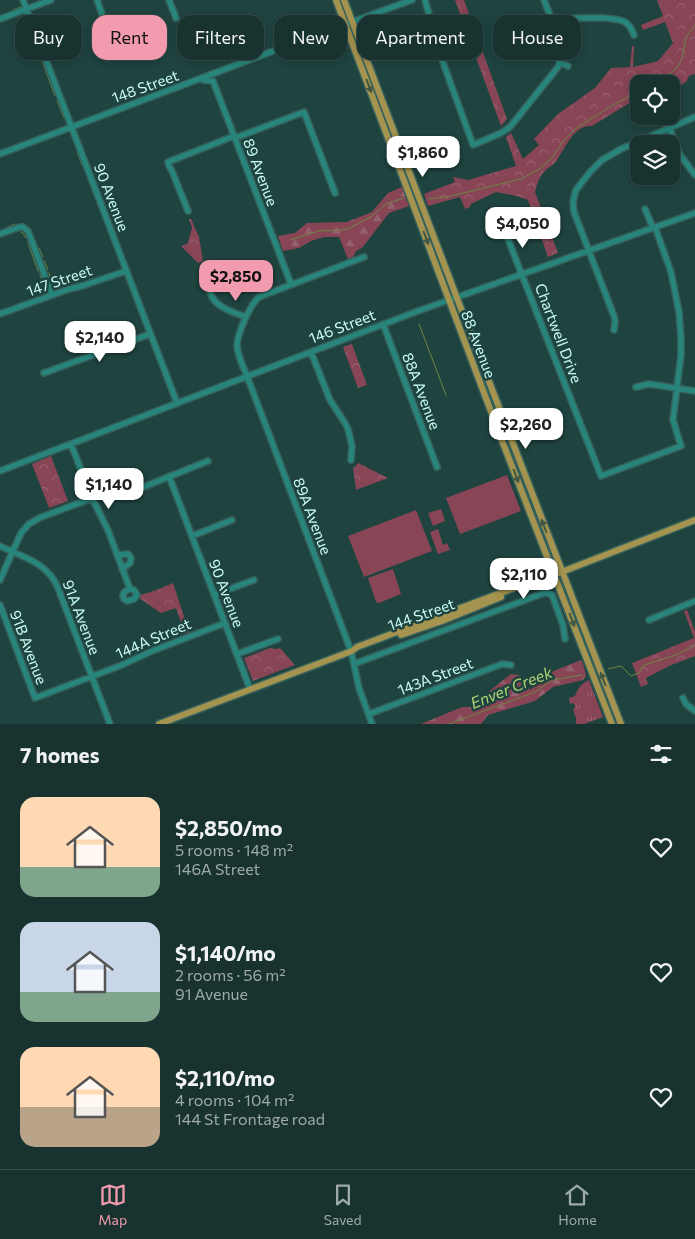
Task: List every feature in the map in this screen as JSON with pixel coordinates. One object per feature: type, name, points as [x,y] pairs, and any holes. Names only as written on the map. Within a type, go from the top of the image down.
[{"type":"main road","name":"88 Avenue","points":[[336,0],[342,15]]},
{"type":"main road","name":"88 Avenue","points":[[344,0],[456,297],[621,724]]},
{"type":"main road","name":"88 Avenue","points":[[347,29],[553,575],[612,724]]},
{"type":"main road","name":"144 Street","points":[[159,724],[351,651],[357,647],[546,576],[562,572],[695,520]]},
{"type":"street","name":"90 Avenue","points":[[23,0],[177,403]]},
{"type":"street","points":[[0,19],[51,0]]},
{"type":"street","points":[[97,0],[102,15]]},
{"type":"street","points":[[169,0],[176,18]]},
{"type":"street","name":"148 Street","points":[[347,23],[412,0]]},
{"type":"street","points":[[425,0],[441,58],[473,145],[508,129],[560,63],[568,66]]},
{"type":"street","points":[[544,0],[549,15]]},
{"type":"street","points":[[581,19],[614,19],[628,24],[634,35]]},
{"type":"street","name":"148 Street","points":[[0,154],[274,51]]},
{"type":"street","name":"89 Avenue","points":[[200,80],[213,81],[291,284]]},
{"type":"street","points":[[188,211],[168,162],[304,112],[335,193]]},
{"type":"street","points":[[614,330],[614,316],[574,212],[574,194],[594,167],[602,160],[621,149],[695,117]]},
{"type":"street","points":[[669,127],[680,155],[695,175]]},
{"type":"street","name":"Chartwell Drive","points":[[522,274],[601,476],[681,446],[673,420],[681,347],[679,312],[671,272],[654,227],[644,209]]},
{"type":"street","name":"146 Street","points":[[0,471],[383,324],[695,213]]},
{"type":"street","points":[[0,234],[19,227],[23,227],[28,232],[52,295]]},
{"type":"street","points":[[506,230],[522,274]]},
{"type":"street","name":"89A Avenue","points":[[364,257],[259,297],[253,303],[246,317],[237,344],[247,376],[351,651],[358,688],[372,724]]},
{"type":"street","name":"147 Street","points":[[0,314],[126,271]]},
{"type":"street","points":[[203,271],[213,298],[218,304],[246,317]]},
{"type":"street","name":"88A Avenue","points":[[383,324],[437,467]]},
{"type":"street","points":[[44,373],[150,334]]},
{"type":"street","points":[[311,352],[330,400],[348,429],[352,446],[351,460]]},
{"type":"street","points":[[636,387],[649,384],[695,391]]},
{"type":"street","points":[[72,444],[130,589]]},
{"type":"street","points":[[0,580],[21,533],[39,518],[106,493],[136,490],[208,461]]},
{"type":"street","name":"90 Avenue","points":[[169,476],[250,689]]},
{"type":"street","points":[[192,536],[232,520]]},
{"type":"street","name":"91A Avenue","points":[[0,546],[40,564],[54,578],[110,724]]},
{"type":"street","points":[[117,555],[128,554],[131,558],[130,563],[122,569]]},
{"type":"street","points":[[214,595],[254,580]]},
{"type":"street","points":[[354,664],[547,593],[552,595],[563,625],[565,639]]},
{"type":"street","points":[[649,620],[695,601]]},
{"type":"street","name":"91B Avenue","points":[[0,605],[35,698]]},
{"type":"street","name":"144A Street","points":[[35,698],[225,623]]},
{"type":"street","points":[[237,654],[278,639]]},
{"type":"street","name":"143A Street","points":[[369,714],[502,664],[511,665]]},
{"type":"street","points":[[684,698],[686,704],[695,711]]},
{"type":"green space","points":[[455,0],[464,0],[469,15],[460,15]]},
{"type":"green space","points":[[657,0],[695,0],[695,74],[689,76],[686,82],[680,86],[680,75],[630,75],[630,103],[592,126],[580,129],[572,137],[556,162],[543,173],[538,181],[535,192],[558,253],[548,257],[528,200],[517,196],[496,192],[465,209],[460,197],[428,206],[424,194],[455,182],[453,177],[468,180],[516,166],[506,137],[511,133],[523,159],[539,145],[534,139],[558,114],[595,88],[611,68],[630,67],[632,46],[634,46],[633,67],[658,61],[673,43],[665,22],[643,30],[641,25],[663,16]]},
{"type":"green space","points":[[483,53],[507,119],[501,126],[477,60],[483,60]]},
{"type":"green space","points":[[402,187],[409,206],[389,213],[353,257],[348,259],[339,237],[324,237],[311,241],[299,248],[283,251],[278,236],[295,233],[307,223],[347,222],[372,212],[388,193]]},
{"type":"green space","points":[[189,219],[191,219],[199,237],[203,261],[198,263],[181,246],[188,243],[192,228]]},
{"type":"green space","points":[[352,344],[367,385],[358,388],[343,347]]},
{"type":"green space","points":[[51,456],[68,501],[49,508],[32,464]]},
{"type":"green space","points":[[358,463],[388,478],[356,490],[353,468]]},
{"type":"green space","points":[[507,475],[521,511],[460,534],[446,498]]},
{"type":"green space","points":[[441,509],[445,521],[433,526],[428,513]]},
{"type":"green space","points":[[416,510],[432,551],[364,577],[348,536]]},
{"type":"green space","points":[[438,529],[443,545],[447,543],[450,550],[438,554],[430,532]]},
{"type":"green space","points":[[516,560],[522,576],[514,578],[508,563]]},
{"type":"green space","points":[[393,569],[401,594],[379,603],[376,602],[368,578]]},
{"type":"green space","points":[[173,583],[189,632],[185,634],[176,608],[161,613],[139,598],[140,595]]},
{"type":"green space","points":[[687,610],[695,632],[695,656],[669,666],[646,678],[648,684],[641,687],[632,663],[694,638],[684,611]]},
{"type":"green space","points":[[270,648],[280,648],[295,665],[253,681],[244,658]]},
{"type":"green space","points":[[581,660],[586,676],[583,680],[553,687],[535,701],[488,715],[481,724],[421,724],[462,707],[477,707],[487,693],[511,674],[519,675],[530,690],[551,672]]},
{"type":"green space","points":[[589,680],[603,717],[584,724],[576,724],[573,710],[575,705],[573,703],[570,704],[569,698],[575,696],[580,686]]},
{"type":"waterway","points":[[13,10],[21,7]]},
{"type":"waterway","points":[[667,75],[676,69],[682,59],[686,37],[695,25]]},
{"type":"waterway","points":[[42,60],[55,96]]},
{"type":"waterway","points":[[429,199],[447,197],[521,179],[541,168],[552,158],[564,140],[575,129],[630,96]]},
{"type":"waterway","points":[[57,101],[64,118]]},
{"type":"waterway","points":[[77,152],[82,165]]},
{"type":"waterway","points":[[290,240],[319,231],[350,228],[372,216],[386,204],[404,198]]},
{"type":"waterway","points":[[6,228],[15,224]]},
{"type":"waterway","points":[[21,232],[26,238]]},
{"type":"waterway","points":[[28,243],[38,271]]},
{"type":"waterway","points":[[39,248],[43,257]]},
{"type":"waterway","points":[[44,261],[48,270]]},
{"type":"waterway","points":[[49,273],[51,279]]},
{"type":"waterway","points":[[40,275],[44,285]]},
{"type":"waterway","points":[[419,324],[446,395]]},
{"type":"waterway","name":"Enver Creek","points":[[608,669],[621,666],[631,676],[639,673],[644,665],[676,655],[695,645]]},
{"type":"waterway","name":"Enver Creek","points":[[449,724],[535,692],[552,680],[582,675]]}]
